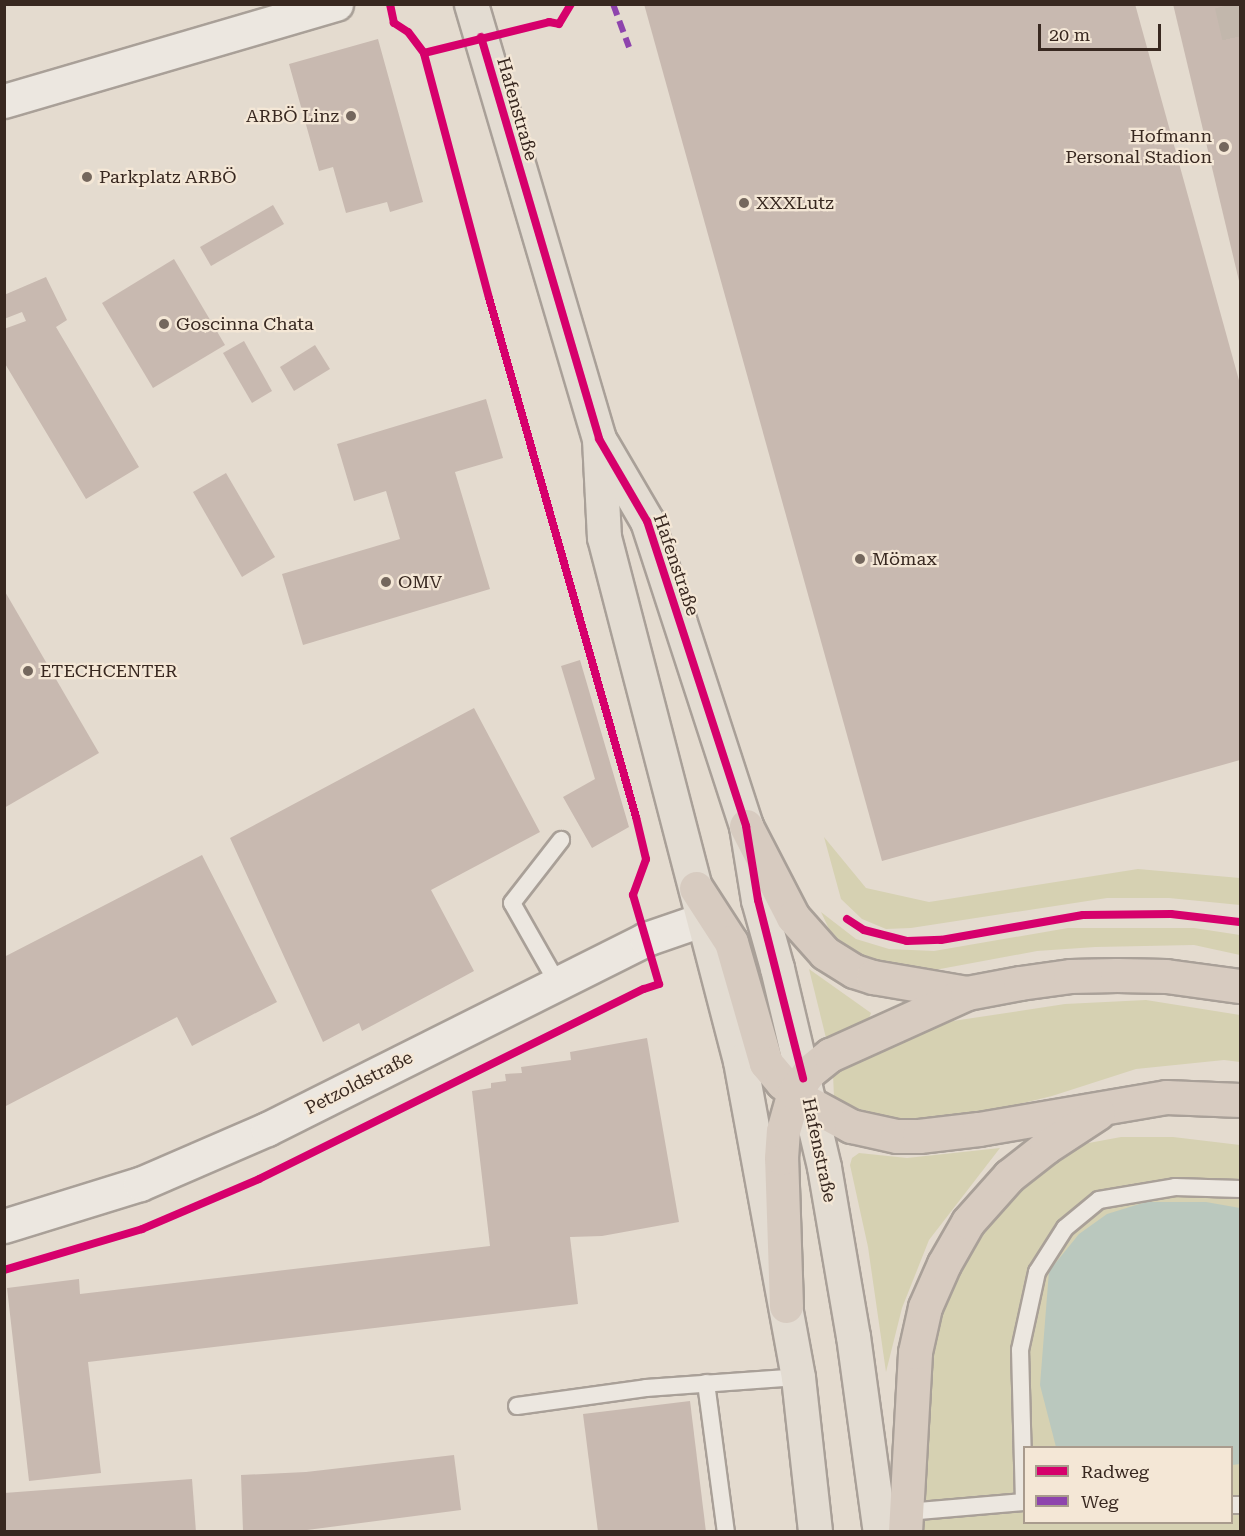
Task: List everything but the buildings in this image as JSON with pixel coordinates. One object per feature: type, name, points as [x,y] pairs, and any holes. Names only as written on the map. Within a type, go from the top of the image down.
[{"type":"highway","points":[[746,826],[793,917],[825,953],[854,971],[873,977],[967,993]]},
{"type":"highway","points":[[696,888],[731,942],[766,1063],[802,1092],[852,1126],[897,1136],[918,1137],[1166,1098],[1240,1100]]},
{"type":"highway","points":[[786,1306],[781,1158],[786,1113],[830,1055],[967,993],[1070,976],[1166,976],[1240,986]]},
{"type":"highway","points":[[906,1522],[915,1352],[925,1307],[944,1263],[968,1222],[1009,1176],[1046,1147],[1104,1109]]},
{"type":"main road","name":"Hafenstraße","points":[[471,4],[599,439],[604,537],[740,1060],[798,1377],[815,1532]]},
{"type":"main road","name":"Hafenstraße","points":[[599,439],[647,521],[746,826],[758,900],[802,1092],[824,1167],[853,1336],[880,1532]]},
{"type":"street","points":[[4,101],[336,4]]},
{"type":"street","name":"Petzoldstraße","points":[[4,1226],[141,1184],[246,1138],[646,939],[704,919]]},
{"type":"lane","points":[[558,984],[512,903],[561,840]]},
{"type":"lane","points":[[1023,1464],[1020,1350],[1037,1272],[1065,1228],[1099,1200],[1174,1186],[1240,1189]]},
{"type":"lane","points":[[517,1406],[646,1388],[798,1377]]},
{"type":"lane","points":[[706,1383],[726,1532]]},
{"type":"lane","points":[[906,1522],[1023,1502]]},
{"type":"shaded area","points":[[824,837],[866,888],[929,902],[1138,869],[1240,878],[1240,905],[1169,898],[1107,898],[911,928],[886,929],[862,919],[841,899]]},
{"type":"shaded area","points":[[821,912],[856,939],[889,949],[934,951],[1068,928],[1194,928],[1240,935],[1240,955],[1194,945],[1095,947],[1037,951],[924,972],[880,965],[846,947],[829,929]]},
{"type":"shaded area","points":[[809,969],[871,1013],[868,1021],[827,1042]]},
{"type":"shaded area","points":[[1146,1000],[1240,1015],[1240,1062],[1224,1060],[1136,1069],[1052,1096],[990,1111],[925,1121],[890,1117],[852,1107],[834,1098],[833,1074],[871,1053],[953,1021],[1065,1004]]},
{"type":"shaded area","points":[[1121,1137],[1173,1137],[1240,1145],[1240,1531],[924,1532],[923,1403],[937,1318],[968,1247],[1016,1187],[1078,1145]]},
{"type":"shaded area","points":[[1000,1148],[929,1240],[902,1308],[886,1372],[868,1247],[850,1165],[852,1158],[859,1153],[907,1158]]},
{"type":"shaded area","points":[[1146,1202],[1206,1202],[1240,1208],[1240,1464],[1233,1465],[1233,1446],[1056,1446],[1040,1385],[1049,1271],[1079,1234],[1107,1214]]},
{"type":"tunnel","points":[[1231,4],[1240,43]]},
{"type":"marked path","points":[[613,4],[629,47]]},
{"type":"cycle path","points":[[4,1270],[142,1229],[259,1179],[644,989],[659,984],[633,895],[646,859],[636,817],[489,298],[424,53],[408,32],[394,23],[390,4]]},
{"type":"cycle path","points":[[424,53],[549,22],[559,24],[571,4]]},
{"type":"cycle path","points":[[481,37],[599,439],[647,521],[746,826],[758,900],[803,1078]]},
{"type":"cycle path","points":[[847,919],[864,930],[907,941],[941,940],[1083,915],[1171,914],[1240,922]]},
{"type":"place","name":"ARBÖ Linz","points":[[351,116]]},
{"type":"place","name":"Hofmann Personal Stadion","points":[[1224,147]]},
{"type":"place","name":"Parkplatz ARBÖ","points":[[87,177]]},
{"type":"place","name":"XXXLutz","points":[[744,203]]},
{"type":"place","name":"Goscinna Chata","points":[[164,324]]},
{"type":"place","name":"Mömax","points":[[860,559]]},
{"type":"place","name":"OMV","points":[[386,582]]},
{"type":"place","name":"ETECHCENTER","points":[[28,671]]}]
